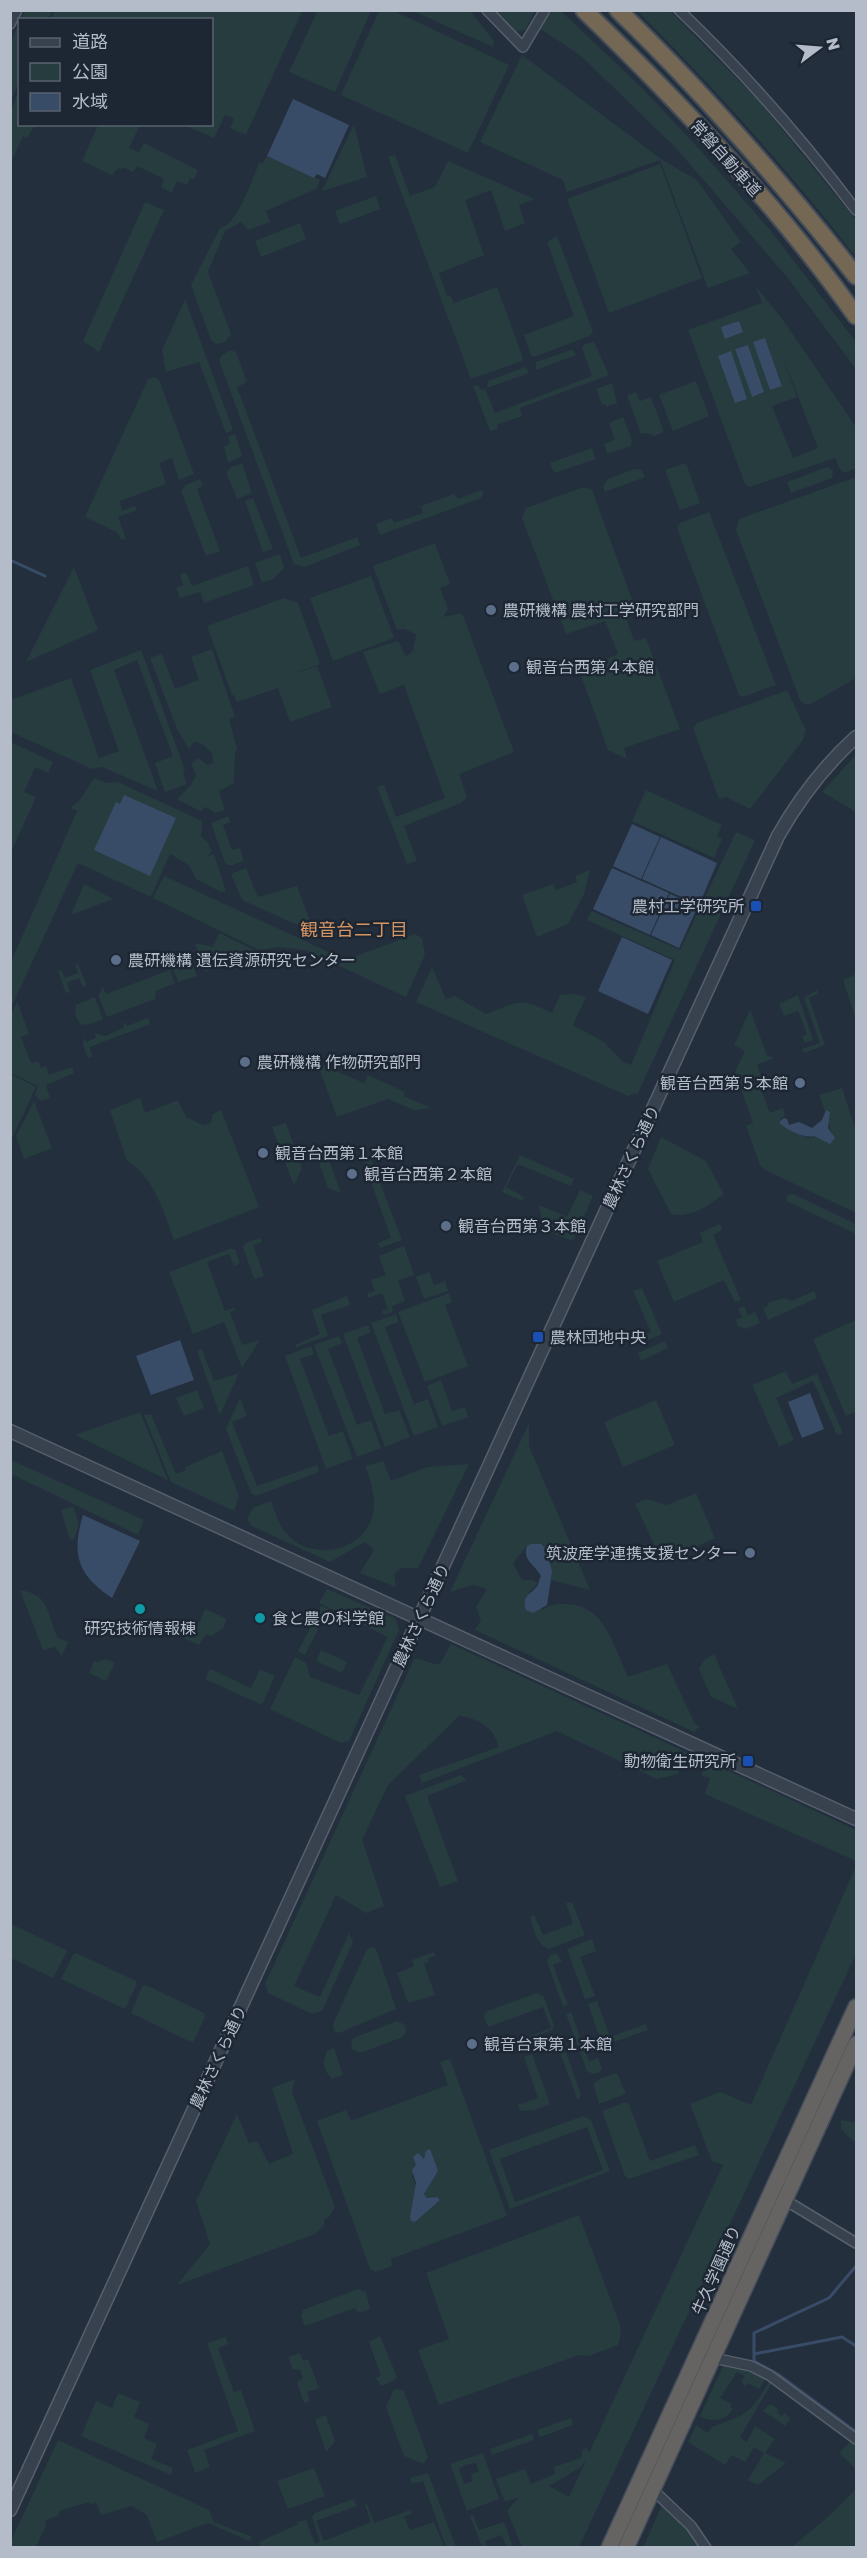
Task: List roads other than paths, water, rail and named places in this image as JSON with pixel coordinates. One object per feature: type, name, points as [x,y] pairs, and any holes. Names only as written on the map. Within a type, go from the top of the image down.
[{"type":"highway","name":"常磐自動車道","points":[[584,10],[635,60],[741,173],[856,316]]},
{"type":"highway","name":"常磐自動車道","points":[[618,10],[658,49],[766,166],[856,276]]},
{"type":"highway","name":"牛久学園通り","points":[[626,2547],[652,2489],[705,2355],[856,2007]]},
{"type":"highway","name":"牛久学園通り","points":[[609,2547],[785,2200],[856,2044]]},
{"type":"street","points":[[10,24],[16,10]]},
{"type":"street","points":[[487,10],[523,47],[542,14]]},
{"type":"street","points":[[678,10],[709,39],[774,111],[856,210]]},
{"type":"street","name":"農林さくら通り","points":[[10,2510],[778,836],[805,793],[856,737]]},
{"type":"street","points":[[10,1431],[856,1820]]},
{"type":"street","points":[[785,2200],[856,2243]]},
{"type":"street","points":[[705,2355],[751,2366],[770,2375],[856,2439]]},
{"type":"street","points":[[652,2489],[691,2526],[706,2547]]},
{"type":"water","points":[[293,99],[349,125],[325,178],[317,174],[314,178],[267,156]]},
{"type":"water","points":[[739,321],[743,332],[725,339],[721,327]]},
{"type":"water","points":[[765,338],[782,386],[770,390],[753,342]]},
{"type":"water","points":[[748,345],[764,392],[752,397],[735,349]]},
{"type":"water","points":[[731,351],[747,399],[735,403],[718,356]]},
{"type":"water","points":[[124,795],[176,818],[150,876],[94,850],[116,802],[120,804]]},
{"type":"water","points":[[632,824],[660,837],[641,879],[613,866]]},
{"type":"water","points":[[661,837],[717,863],[699,905],[642,879]]},
{"type":"water","points":[[612,868],[669,893],[650,935],[593,909]]},
{"type":"water","points":[[670,894],[698,906],[679,948],[651,935]]},
{"type":"water","points":[[622,937],[672,960],[648,1014],[598,991]]},
{"type":"water","points":[[826,1110],[830,1112],[828,1128],[835,1138],[830,1144],[814,1136],[795,1133],[779,1122],[784,1118],[787,1119],[789,1125],[799,1122],[812,1128],[822,1120]]},
{"type":"water","points":[[180,1340],[194,1380],[151,1395],[136,1356]]},
{"type":"water","points":[[810,1393],[824,1429],[802,1438],[788,1402]]},
{"type":"water","points":[[83,1515],[140,1541],[112,1598],[91,1581],[80,1563],[78,1542]]},
{"type":"water","points":[[541,1544],[547,1550],[552,1572],[547,1605],[533,1613],[526,1610],[525,1601],[538,1585],[541,1576],[526,1555],[527,1546]]},
{"type":"water","points":[[430,2149],[438,2171],[424,2194],[427,2198],[437,2197],[440,2200],[415,2222],[411,2221],[410,2217],[416,2183],[412,2170],[416,2165],[413,2157],[418,2153],[424,2159],[426,2151]]},
{"type":"waterway","points":[[10,560],[45,576]]},
{"type":"waterway","points":[[856,2266],[829,2298],[754,2333],[754,2361],[779,2375],[856,2432]]},
{"type":"waterway","points":[[754,2354],[842,2337],[856,2346]]},
{"type":"place","name":"農研機構 農村工学研究部門","points":[[491,610]]},
{"type":"place","name":"観音台西第４本館","points":[[514,667]]},
{"type":"place","name":"農村工学研究所","points":[[756,906]]},
{"type":"place","name":"農研機構 遺伝資源研究センター","points":[[116,960]]},
{"type":"place","name":"農研機構 作物研究部門","points":[[245,1062]]},
{"type":"place","name":"観音台西第５本館","points":[[800,1083]]},
{"type":"place","name":"観音台西第１本館","points":[[263,1153]]},
{"type":"place","name":"観音台西第２本館","points":[[352,1174]]},
{"type":"place","name":"観音台西第３本館","points":[[446,1226]]},
{"type":"place","name":"農林団地中央","points":[[538,1337]]},
{"type":"place","name":"筑波産学連携支援センター","points":[[750,1553]]},
{"type":"place","name":"研究技術情報棟","points":[[140,1609]]},
{"type":"place","name":"食と農の科学館","points":[[260,1618]]},
{"type":"place","name":"動物衛生研究所","points":[[748,1761]]},
{"type":"place","name":"観音台東第１本館","points":[[472,2044]]},
{"type":"district","name":"観音台二丁目","points":[[354,929]]}]
